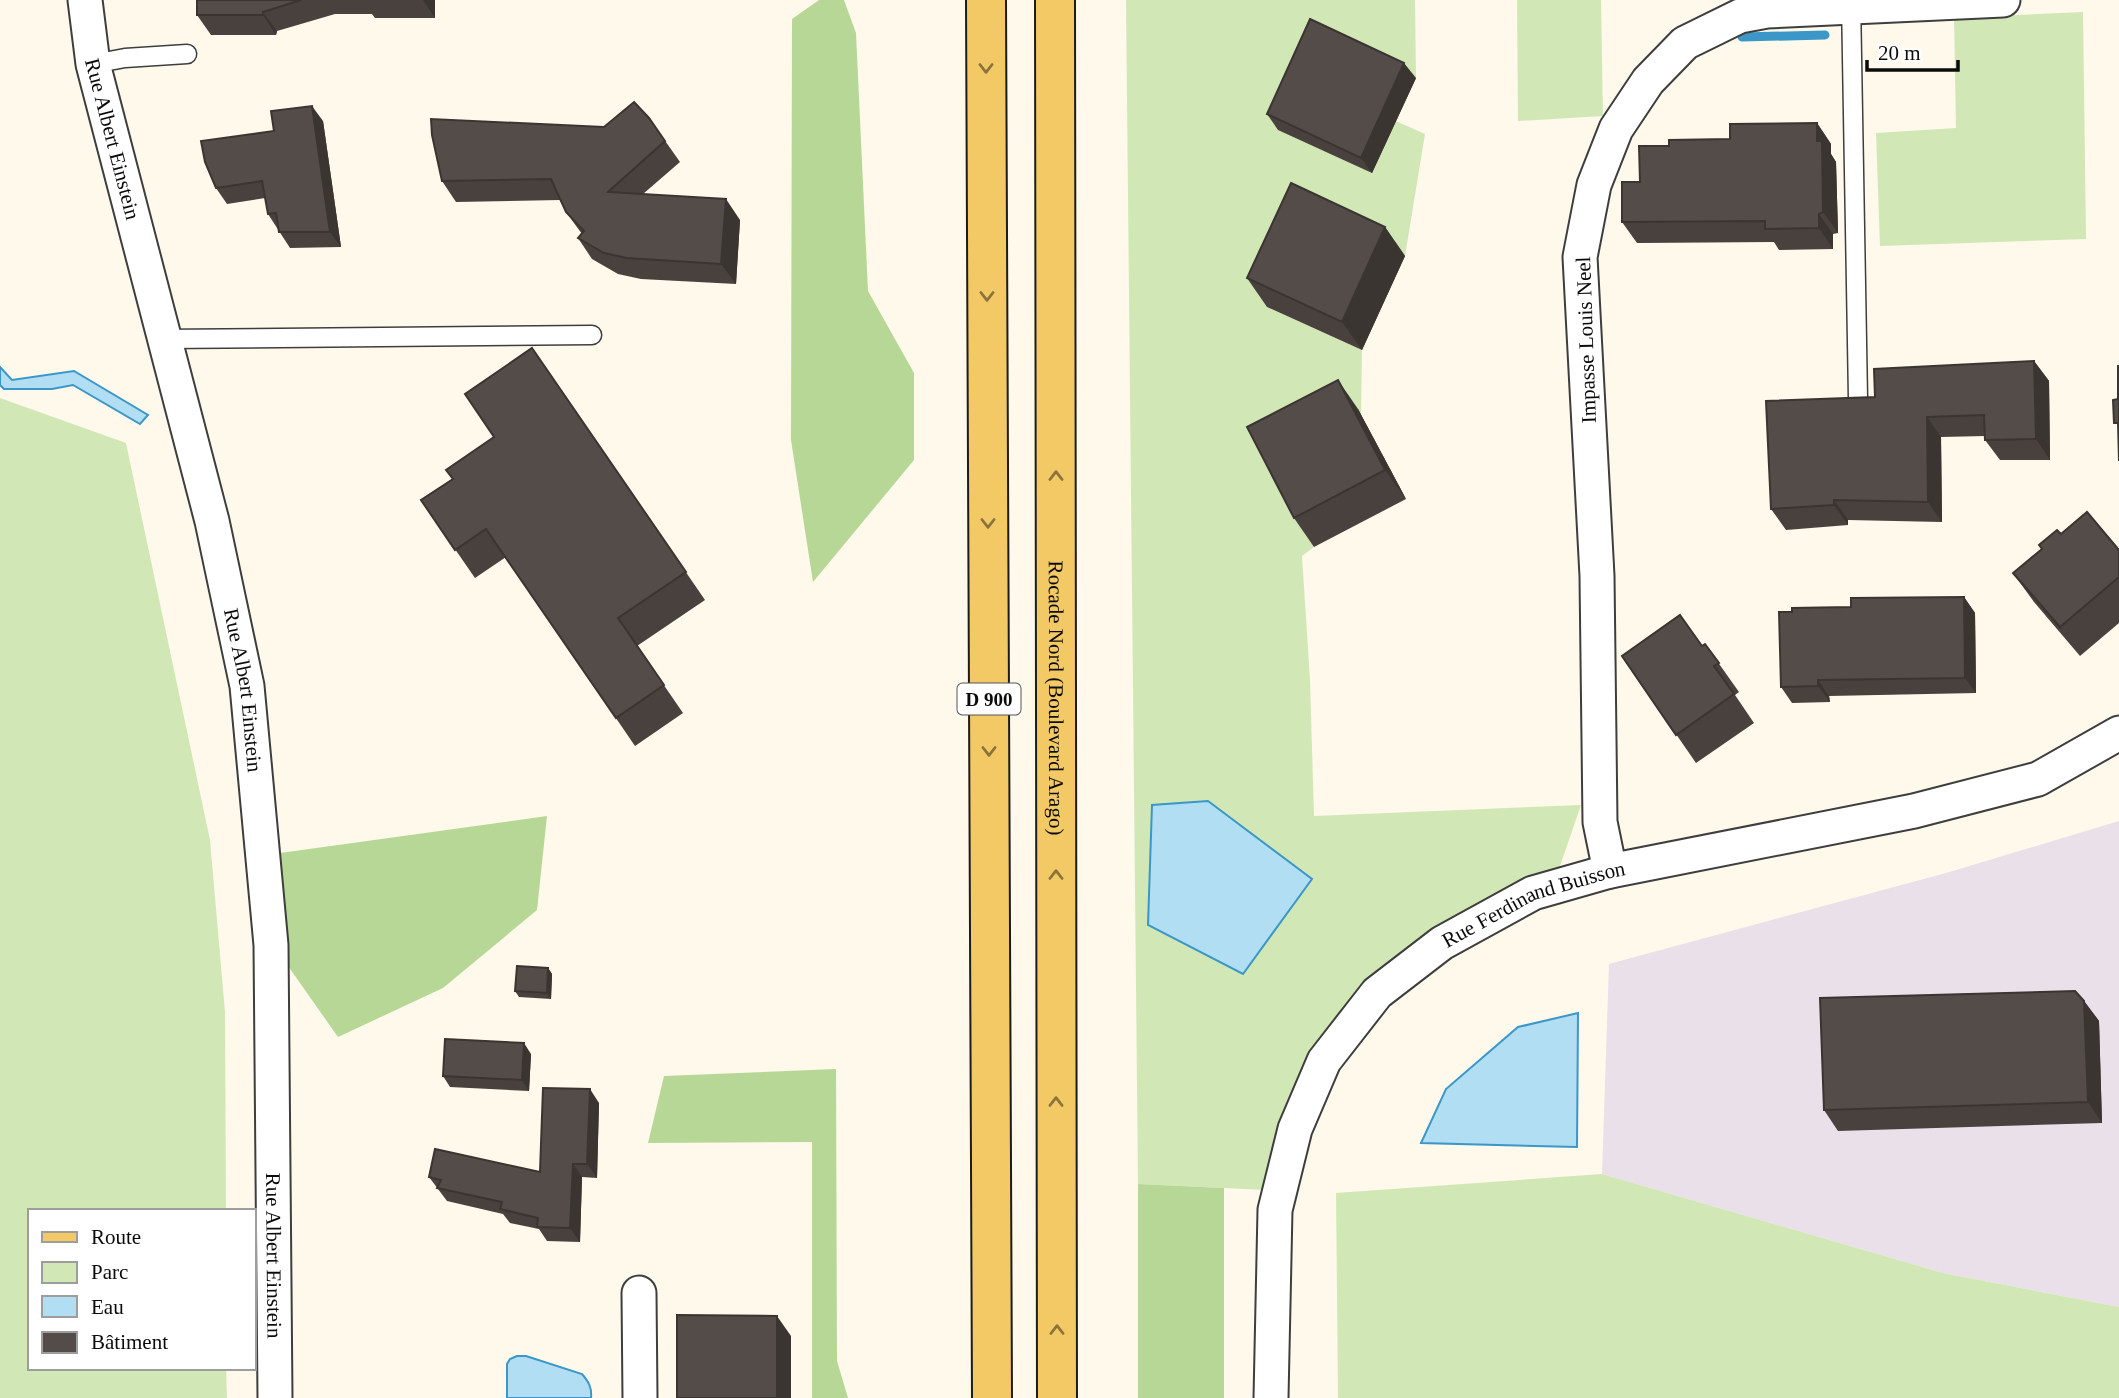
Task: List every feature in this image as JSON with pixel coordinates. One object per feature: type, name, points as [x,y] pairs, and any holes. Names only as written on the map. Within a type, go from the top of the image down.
[{"type":"main road","name":"D 900","points":[[986,0],[992,1398]]},
{"type":"main road","name":"Rocade Nord (Boulevard Arago)","points":[[1055,0],[1057,1398]]},
{"type":"street","name":"Rue Albert Einstein","points":[[85,0],[93,64],[212,521],[247,686],[271,945],[275,1398]]},
{"type":"street","name":"Impasse Louis Neel","points":[[1609,871],[1600,822],[1597,576],[1580,257],[1594,186],[1616,129],[1648,81],[1685,43],[1740,16],[1851,4],[2003,0]]},
{"type":"street","name":"Rue Ferdinand Buisson","points":[[1271,1398],[1275,1210],[1295,1129],[1324,1061],[1377,993],[1442,943],[1533,893],[1609,871],[1914,811],[2038,779],[2119,733]]},
{"type":"street","points":[[639,1293],[640,1398]]},
{"type":"lane","points":[[1851,4],[1858,399]]},
{"type":"lane","points":[[93,64],[125,58],[187,54]]},
{"type":"lane","points":[[163,339],[592,335]]},
{"type":"shaded area","points":[[2119,821],[2119,1307],[1943,1273],[1602,1174],[1609,964],[1946,873]]},
{"type":"green space","points":[[819,0],[844,0],[856,33],[868,291],[914,373],[914,460],[813,582],[791,440],[792,19]]},
{"type":"green space","points":[[1126,0],[1415,0],[1416,78],[1396,121],[1425,134],[1405,256],[1311,212],[1267,307],[1362,350],[1361,414],[1268,456],[1314,547],[1302,556],[1310,680],[1314,816],[1581,805],[1559,869],[1361,999],[1266,1190],[1138,1184]]},
{"type":"green space","points":[[1517,0],[1601,0],[1603,116],[1518,121]]},
{"type":"green space","points":[[2083,12],[2086,239],[1880,246],[1876,133],[1956,128],[1954,18]]},
{"type":"green space","points":[[0,398],[126,443],[210,840],[225,1012],[226,1209],[28,1209],[28,1370],[226,1370],[227,1398],[0,1398]]},
{"type":"green space","points":[[547,816],[537,910],[443,988],[338,1037],[288,966],[280,853]]},
{"type":"green space","points":[[836,1069],[837,1361],[848,1398],[812,1398],[812,1142],[648,1143],[664,1076]]},
{"type":"green space","points":[[1602,1174],[1943,1273],[2119,1307],[2119,1398],[1338,1398],[1336,1193]]},
{"type":"green space","points":[[1138,1184],[1224,1188],[1224,1398],[1138,1398]]},
{"type":"water","points":[[0,367],[12,380],[74,371],[148,415],[140,424],[73,385],[52,389],[4,389],[0,385]]},
{"type":"water","points":[[1208,801],[1312,879],[1243,974],[1148,925],[1152,805]]},
{"type":"water","points":[[1578,1013],[1577,1147],[1421,1143],[1446,1089],[1518,1027]]},
{"type":"water","points":[[517,1356],[526,1356],[582,1374],[590,1385],[591,1398],[507,1398],[507,1364]]},
{"type":"building","points":[[197,0],[301,0],[263,12],[263,15],[197,15]]},
{"type":"building","points":[[1310,19],[1404,63],[1361,158],[1267,114]]},
{"type":"building","points":[[634,102],[665,141],[608,192],[726,199],[721,264],[627,258],[604,253],[578,238],[584,231],[566,212],[551,179],[442,181],[431,119],[604,127]]},
{"type":"building","points":[[312,106],[330,232],[279,232],[276,213],[268,214],[262,181],[216,188],[205,162],[201,141],[274,131],[271,111]]},
{"type":"building","points":[[1817,123],[1817,141],[1822,141],[1823,212],[1819,214],[1819,228],[1765,229],[1765,221],[1622,222],[1622,182],[1640,182],[1639,146],[1669,146],[1669,140],[1730,139],[1730,124]]},
{"type":"building","points":[[1291,183],[1385,227],[1342,322],[1247,278]]},
{"type":"building","points":[[532,348],[686,572],[618,618],[664,685],[616,718],[486,529],[455,550],[421,500],[453,479],[446,470],[494,437],[465,394]]},
{"type":"building","points":[[2034,361],[2036,439],[1985,440],[1984,415],[1927,417],[1928,502],[1834,500],[1834,505],[1771,509],[1766,401],[1875,397],[1874,369]]},
{"type":"building","points":[[2118,366],[2119,461],[2118,423],[2114,423],[2113,400],[2118,399]]},
{"type":"building","points":[[1338,380],[1385,470],[1294,518],[1247,427]]},
{"type":"building","points":[[2087,512],[2119,550],[2119,577],[2060,627],[2013,573],[2042,549],[2039,545],[2057,530],[2061,534]]},
{"type":"building","points":[[1964,597],[1965,678],[1818,680],[1818,686],[1781,687],[1779,612],[1792,612],[1792,608],[1851,607],[1851,598]]},
{"type":"building","points":[[1680,615],[1702,646],[1705,644],[1719,663],[1714,666],[1734,694],[1676,735],[1622,656]]},
{"type":"building","points":[[517,966],[548,968],[547,993],[515,991]]},
{"type":"building","points":[[2075,991],[2084,1001],[2088,1102],[1824,1110],[1820,998]]},
{"type":"building","points":[[445,1039],[524,1043],[522,1080],[443,1076]]},
{"type":"building","points":[[543,1088],[590,1089],[587,1164],[573,1164],[570,1228],[537,1227],[538,1218],[500,1209],[502,1202],[437,1188],[441,1180],[429,1177],[435,1149],[540,1172]]},
{"type":"building","points":[[677,1315],[777,1316],[777,1398],[677,1398]]},
{"type":"waterway","points":[[1742,37],[1825,35]]}]
